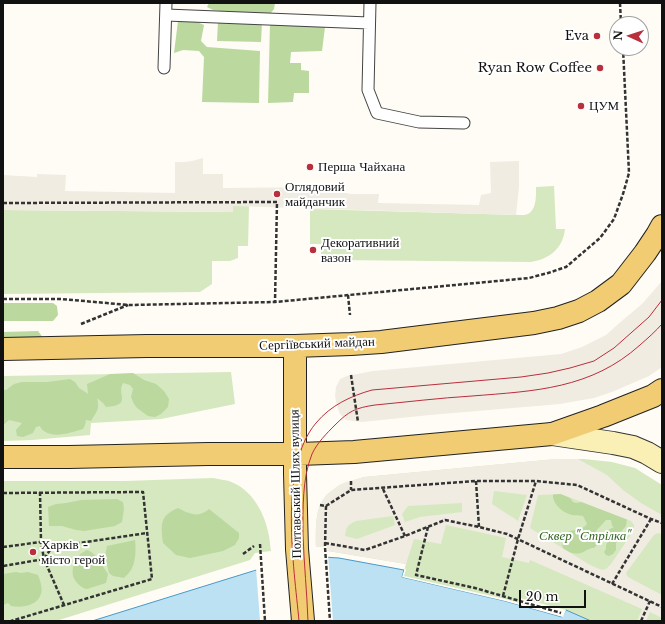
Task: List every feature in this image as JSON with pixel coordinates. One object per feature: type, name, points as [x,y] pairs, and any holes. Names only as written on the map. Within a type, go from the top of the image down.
[{"type":"main road","name":"Сергіївський майдан","points":[[3,349],[351,344],[381,342],[534,323],[558,318],[579,311],[598,301],[621,284],[645,253],[662,226]]},
{"type":"main road","name":"Полтавський Шлях вулиця","points":[[295,346],[294,454],[297,549],[303,621]]},
{"type":"main road","points":[[3,457],[354,452],[552,434],[603,416],[653,396],[662,390]]},
{"type":"street","points":[[552,434],[633,447],[662,462]]},
{"type":"lane","points":[[164,68],[166,3]]},
{"type":"lane","points":[[370,3],[368,90],[377,113],[419,122],[464,123]]},
{"type":"lane","points":[[166,15],[369,23]]},
{"type":"path","points":[[620,3],[621,16]]},
{"type":"path","points":[[3,299],[61,299],[129,305],[276,302],[529,278],[566,266],[600,238],[614,219],[629,173],[623,56]]},
{"type":"path","points":[[3,203],[277,202],[276,302]]},
{"type":"path","points":[[348,295],[350,315]]},
{"type":"path","points":[[79,325],[129,305]]},
{"type":"path","points":[[351,375],[358,422]]},
{"type":"path","points":[[351,481],[351,490]]},
{"type":"path","points":[[476,481],[478,527]]},
{"type":"path","points":[[320,505],[326,506],[351,490],[476,481],[536,481],[577,485],[662,523]]},
{"type":"path","points":[[503,596],[518,539],[536,481]]},
{"type":"path","points":[[383,488],[405,536]]},
{"type":"path","points":[[3,492],[143,492],[152,579],[11,621]]},
{"type":"path","points":[[40,492],[41,542],[44,559],[64,605]]},
{"type":"path","points":[[326,506],[324,547],[330,621]]},
{"type":"path","points":[[612,584],[651,519]]},
{"type":"path","points":[[325,543],[365,550],[445,520],[507,534],[662,607]]},
{"type":"path","points":[[428,527],[416,575],[474,588],[561,613]]},
{"type":"path","points":[[3,547],[41,542],[52,547],[147,533]]},
{"type":"path","points":[[260,544],[265,621]]},
{"type":"path","points":[[243,554],[254,546]]},
{"type":"path","points":[[3,566],[44,559],[52,547]]},
{"type":"path","points":[[641,621],[650,601]]},
{"type":"green space","points":[[209,3],[275,3],[274,9],[270,14],[213,10],[207,7]]},
{"type":"green space","points":[[191,19],[204,25],[201,41],[207,47],[260,51],[259,103],[202,102],[204,57],[199,51],[183,50],[174,53],[178,21]]},
{"type":"green space","points":[[218,21],[262,22],[261,42],[217,41]]},
{"type":"green space","points":[[270,24],[325,27],[322,51],[291,52],[290,63],[301,63],[301,70],[309,71],[309,93],[294,93],[293,102],[268,103]]},
{"type":"green space","points":[[554,186],[556,229],[565,229],[564,236],[562,242],[554,252],[544,258],[531,262],[335,260],[328,257],[321,257],[321,244],[310,244],[310,209],[524,215],[531,212],[533,209],[536,187]]},
{"type":"green space","points":[[233,206],[249,206],[248,246],[238,246],[238,258],[230,261],[212,261],[212,284],[200,292],[3,294],[3,210],[233,212]]},
{"type":"green space","points":[[3,303],[53,303],[57,306],[58,315],[53,321],[3,321]]},
{"type":"green space","points":[[38,331],[44,339],[3,339],[3,332]]},
{"type":"green space","points":[[231,372],[235,404],[161,419],[91,423],[90,435],[3,441],[3,376]]},
{"type":"green space","points":[[133,373],[144,380],[156,384],[164,391],[169,399],[168,407],[161,414],[155,417],[148,416],[134,404],[131,397],[133,389],[130,385],[123,383],[121,387],[121,402],[114,406],[106,407],[97,398],[98,407],[96,412],[91,421],[86,420],[83,429],[58,435],[44,431],[40,426],[36,427],[33,433],[23,437],[17,436],[16,430],[22,423],[9,420],[3,425],[3,390],[6,390],[14,384],[22,382],[47,382],[70,379],[88,394],[87,384],[110,374]]},
{"type":"green space","name":"Сквер \"Стрілка\"","points":[[556,459],[584,459],[612,462],[635,468],[662,485],[662,621],[591,621],[566,610],[520,598],[518,605],[402,577],[406,564],[328,551],[327,546],[316,547],[317,519],[323,500],[337,487],[349,482],[364,477]]},
{"type":"green space","points":[[213,478],[229,481],[237,485],[251,496],[261,511],[267,527],[271,551],[255,553],[250,560],[56,621],[3,621],[3,481],[125,481]]},
{"type":"green space","points":[[553,494],[561,494],[570,498],[573,502],[582,502],[627,519],[626,526],[619,534],[616,543],[616,550],[613,554],[609,556],[604,552],[609,540],[607,534],[608,530],[614,527],[612,526],[611,520],[606,520],[596,531],[598,544],[594,548],[590,548],[577,554],[563,549],[561,537],[569,531],[581,529],[587,524],[583,516],[571,515],[560,509],[554,500]]},
{"type":"green space","points":[[117,499],[123,502],[124,509],[122,522],[115,526],[84,531],[62,526],[49,526],[48,507],[56,504],[81,500]]},
{"type":"green space","points":[[178,508],[194,514],[204,513],[209,509],[239,533],[239,538],[235,545],[223,551],[190,558],[176,555],[163,543],[162,526],[164,518],[167,514]]},
{"type":"green space","points":[[135,540],[135,559],[133,567],[124,578],[113,576],[109,573],[105,556],[107,546]]},
{"type":"green space","points":[[87,550],[97,557],[108,574],[106,583],[87,589],[80,586],[74,578],[73,567],[74,562],[77,561],[80,554]]},
{"type":"green space","points":[[28,572],[38,575],[42,592],[33,604],[20,607],[11,606],[8,603],[3,605],[3,574]]},
{"type":"shaded area","points":[[203,158],[203,174],[223,174],[223,188],[325,187],[350,194],[379,194],[378,203],[479,205],[481,195],[491,193],[490,162],[519,161],[519,187],[516,215],[233,206],[233,212],[3,210],[3,175],[37,177],[37,174],[66,175],[65,191],[175,193],[175,162],[192,161]]},
{"type":"shaded area","points":[[662,281],[662,367],[649,376],[612,392],[594,398],[560,404],[362,422],[346,420],[340,414],[335,396],[336,387],[340,379],[347,376],[373,371],[561,354],[582,347],[606,335],[642,304]]},
{"type":"shaded area","points":[[556,459],[578,459],[607,475],[623,490],[641,503],[662,515],[662,534],[658,533],[654,535],[626,573],[628,577],[662,595],[662,618],[650,612],[646,621],[637,621],[642,609],[530,560],[529,563],[502,557],[506,538],[446,525],[441,544],[414,539],[406,564],[328,551],[327,546],[316,547],[316,522],[318,511],[326,495],[339,485],[364,477]],"holes":[[[494,491],[527,495],[518,521],[492,504]],[[561,494],[631,521],[634,525],[634,530],[611,564],[606,569],[602,570],[590,565],[530,528],[538,495]],[[462,503],[462,512],[420,517],[405,522],[402,514],[408,506]],[[393,516],[395,525],[357,539],[345,536],[348,526],[356,521]]]},
{"type":"water","points":[[307,556],[339,558],[404,570],[402,577],[505,601],[562,617],[566,610],[591,621],[92,621],[253,571]]},
{"type":"pier","points":[[307,554],[328,555],[333,621],[260,621],[256,568]]},
{"type":"pier","points":[[405,568],[406,570],[404,576],[505,599],[561,614],[564,610],[566,610],[563,617],[505,601],[402,577]]},
{"type":"tram line","points":[[299,621],[292,546],[291,518],[293,491],[297,465],[304,442],[316,423],[328,411],[349,398],[372,390],[521,377],[548,373],[594,361],[614,348],[649,317],[662,300]]},
{"type":"tram line","points":[[308,621],[303,535],[306,473],[312,454],[322,438],[344,416],[362,407],[518,392],[561,385],[582,379],[602,371],[621,360],[655,332],[662,324]]},
{"type":"place","name":"Eva","points":[[597,36]]},
{"type":"place","name":"Ryan Row Coffee","points":[[600,68]]},
{"type":"place","name":"ЦУМ","points":[[581,106]]},
{"type":"place","name":"Перша Чайхана","points":[[310,167]]},
{"type":"place","name":"Оглядовий майданчик","points":[[277,194]]},
{"type":"place","name":"Декоративний вазон","points":[[313,250]]},
{"type":"place","name":"Харків - місто герой","points":[[33,552]]}]
